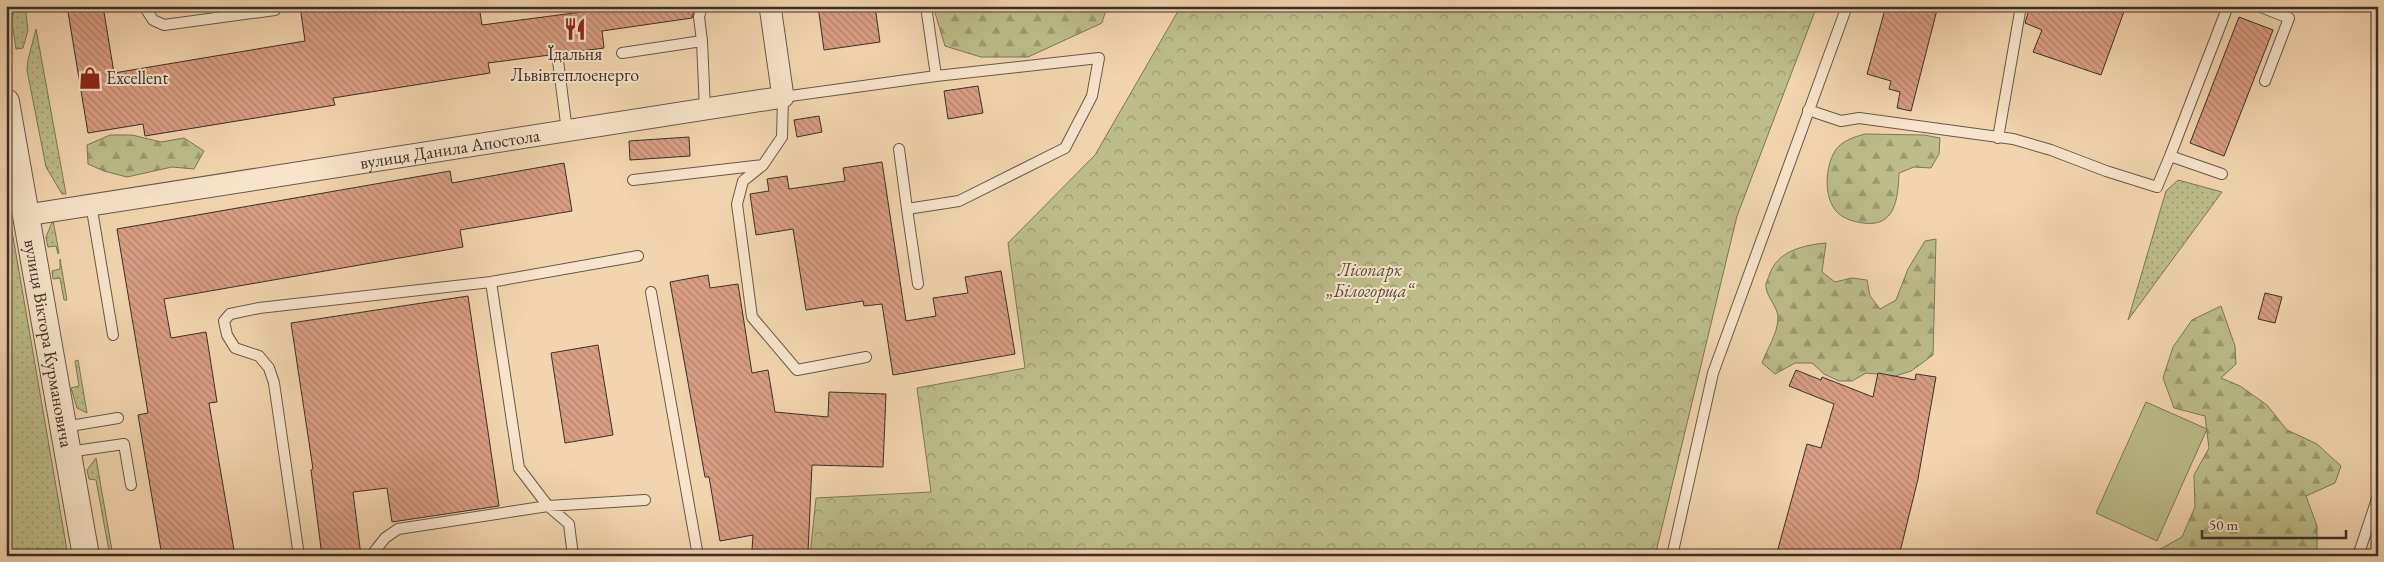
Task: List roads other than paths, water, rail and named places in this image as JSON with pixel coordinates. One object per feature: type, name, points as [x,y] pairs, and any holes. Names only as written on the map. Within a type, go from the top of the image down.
[{"type":"street","points":[[770,6],[783,97]]},
{"type":"street","name":"вулиця Данила Апостола","points":[[27,215],[783,97]]},
{"type":"street","name":"вулиця Віктора Курмановича","points":[[6,102],[86,556]]},
{"type":"lane","points":[[144,6],[153,20],[164,25],[276,10]]},
{"type":"lane","points":[[702,6],[698,17],[702,41],[705,110]]},
{"type":"lane","points":[[926,6],[936,76]]},
{"type":"lane","points":[[1672,556],[1713,373],[1846,6]]},
{"type":"lane","points":[[1998,138],[2021,6]]},
{"type":"lane","points":[[1808,110],[1841,122],[1859,118],[2013,139],[2051,150],[2106,171],[2157,187],[2228,6]]},
{"type":"lane","points":[[2258,6],[2289,18],[2265,81]]},
{"type":"lane","points":[[622,53],[702,41]]},
{"type":"lane","points":[[866,357],[797,370],[752,317],[738,204],[743,181],[763,165],[782,137],[783,97],[936,76],[1099,58],[1092,96],[1065,148],[959,201],[907,209]]},
{"type":"lane","points":[[558,61],[567,131]]},
{"type":"lane","points":[[899,149],[918,284]]},
{"type":"lane","points":[[2170,156],[2222,174]]},
{"type":"lane","points":[[633,180],[763,165]]},
{"type":"lane","points":[[91,204],[113,335]]},
{"type":"lane","points":[[299,556],[274,383],[269,368],[259,356],[235,348],[227,334],[224,321],[230,314],[258,308],[491,282],[638,256]]},
{"type":"lane","points":[[491,282],[519,468],[548,506],[569,524],[573,556]]},
{"type":"lane","points":[[651,292],[698,556]]},
{"type":"lane","points":[[65,440],[118,418]]},
{"type":"lane","points":[[65,440],[124,444],[131,485]]},
{"type":"lane","points":[[2358,556],[2378,496]]},
{"type":"lane","points":[[371,556],[385,538],[398,529],[548,506],[645,500]]},
{"type":"place","name":"Їдальня Львівтеплоенерго","points":[[575,29]]},
{"type":"place","name":"Excellent","points":[[90,78]]},
{"type":"park label","name":"Лісопарк „Білогорща“","points":[[1370,280]]}]
